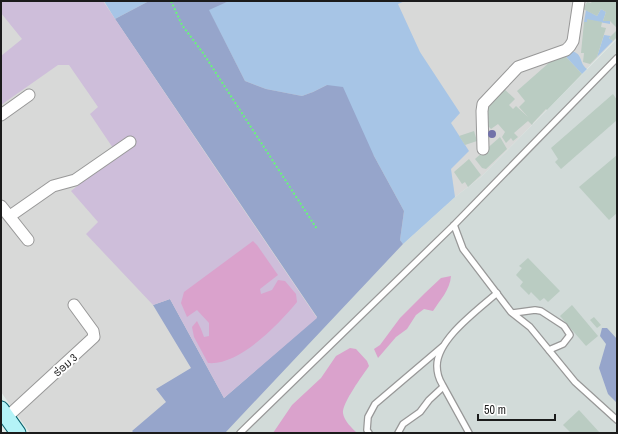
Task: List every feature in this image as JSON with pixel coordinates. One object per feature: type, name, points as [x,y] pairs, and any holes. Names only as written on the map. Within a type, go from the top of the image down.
[{"type":"main road","points":[[4,413],[18,433]]},
{"type":"street","points":[[482,149],[479,104],[483,104],[518,67],[566,50],[570,46],[573,41],[579,1]]},
{"type":"street","points":[[1,115],[29,95]]},
{"type":"street","points":[[10,216],[53,186],[75,180],[130,142]]},
{"type":"street","points":[[1,206],[28,240]]},
{"type":"street","name":"ຮ່ອມ 3","points":[[4,413],[89,343],[94,337],[92,331],[74,305]]},
{"type":"lane","points":[[240,433],[454,225],[617,58]]},
{"type":"lane","points":[[454,225],[463,249],[513,313],[530,327],[575,382],[617,420]]},
{"type":"lane","points":[[369,433],[367,430],[368,417],[375,404],[442,347],[458,327],[497,293]]},
{"type":"lane","points":[[513,313],[535,310],[541,311],[564,326],[570,336],[563,344],[549,350]]},
{"type":"lane","points":[[442,347],[437,365],[439,378],[469,433]]},
{"type":"lane","points":[[398,433],[403,424],[420,412],[428,400],[443,387]]},
{"type":"path","points":[[171,1],[182,24],[203,53],[317,229]]},
{"type":"shaded area","points":[[1,1],[617,1],[617,38],[481,177],[455,197],[403,244],[219,433],[30,433],[1,392]]},
{"type":"shaded area","points":[[1,1],[103,1],[317,318],[224,398],[170,299],[153,305],[86,234],[98,222],[71,191],[115,155],[113,148],[90,114],[98,107],[69,65],[58,65],[1,105],[1,56],[22,39],[1,13]]},
{"type":"shaded area","points":[[104,1],[149,1],[115,19]]},
{"type":"shaded area","points":[[149,1],[229,1],[209,10],[245,81],[266,89],[302,96],[327,85],[343,87],[374,156],[404,211],[400,240],[403,244],[225,433],[134,433],[132,431],[166,402],[156,389],[191,368],[153,305],[170,299],[224,398],[317,317],[115,19]]},
{"type":"shaded area","points":[[229,1],[405,1],[398,4],[420,52],[460,113],[451,123],[469,151],[451,169],[455,197],[403,244],[400,240],[404,211],[374,156],[327,85],[302,96],[266,89],[245,81],[208,9]]},
{"type":"shaded area","points":[[601,9],[606,12],[603,21],[610,21],[610,24],[588,20],[587,22],[584,22],[586,10],[597,16]]},
{"type":"shaded area","points":[[604,35],[611,36],[609,38],[613,41],[597,57]]},
{"type":"shaded area","points":[[617,39],[617,433],[220,433],[234,416],[403,244],[455,197],[481,177]]},
{"type":"shaded area","points":[[571,51],[578,54],[587,69],[582,74],[564,54]]},
{"type":"shaded area","points":[[253,241],[278,275],[260,289],[261,294],[272,290],[278,280],[285,281],[296,294],[297,302],[269,332],[245,351],[220,362],[208,363],[194,337],[192,327],[197,321],[204,337],[209,336],[209,323],[197,310],[187,317],[181,303],[184,292]]},
{"type":"shaded area","points":[[451,276],[447,290],[433,311],[424,309],[416,315],[407,329],[396,337],[378,358],[374,349],[380,345],[400,318],[441,278]]},
{"type":"shaded area","points":[[602,328],[607,328],[617,339],[617,403],[608,394],[599,368],[606,344],[600,336]]},
{"type":"shaded area","points":[[350,348],[356,349],[367,361],[369,366],[353,389],[343,413],[348,424],[357,433],[273,433],[292,405],[321,378],[336,356]]},
{"type":"building","points":[[592,1],[617,2],[617,28],[610,21],[603,21],[606,12],[601,9],[597,16],[583,9],[587,2],[591,3]]},
{"type":"building","points":[[587,19],[602,22],[601,27],[606,28],[597,57],[590,64],[583,62],[584,53],[581,53],[584,22],[587,22]]},
{"type":"building","points":[[617,30],[617,37],[613,41],[609,38]]},
{"type":"building","points":[[564,54],[582,74],[547,110],[546,109],[532,125],[528,121],[514,133],[518,137],[513,141],[511,138],[506,143],[502,137],[505,132],[498,124],[491,129],[489,127],[486,128],[485,112],[493,102],[491,99],[502,87],[515,99],[509,105],[513,109],[516,106],[528,117],[519,107],[525,101],[517,91],[551,61]]},
{"type":"building","points":[[613,94],[617,100],[617,120],[561,169],[555,162],[558,159],[551,148]]},
{"type":"building","points":[[474,131],[477,141],[465,145],[459,136]]},
{"type":"building","points":[[500,137],[507,149],[486,169],[482,168],[475,159]]},
{"type":"building","points":[[617,155],[617,213],[609,220],[579,187]]},
{"type":"building","points":[[469,159],[481,175],[468,187],[465,182],[462,184],[454,172]]},
{"type":"building","points":[[528,258],[560,291],[548,302],[544,298],[540,301],[531,292],[529,295],[520,286],[523,282],[516,275],[522,268],[519,266]]},
{"type":"building","points":[[572,305],[598,336],[586,346],[560,316]]},
{"type":"building","points":[[594,317],[601,325],[597,328],[590,320]]},
{"type":"building","points":[[579,410],[600,433],[571,433],[563,425]]}]
